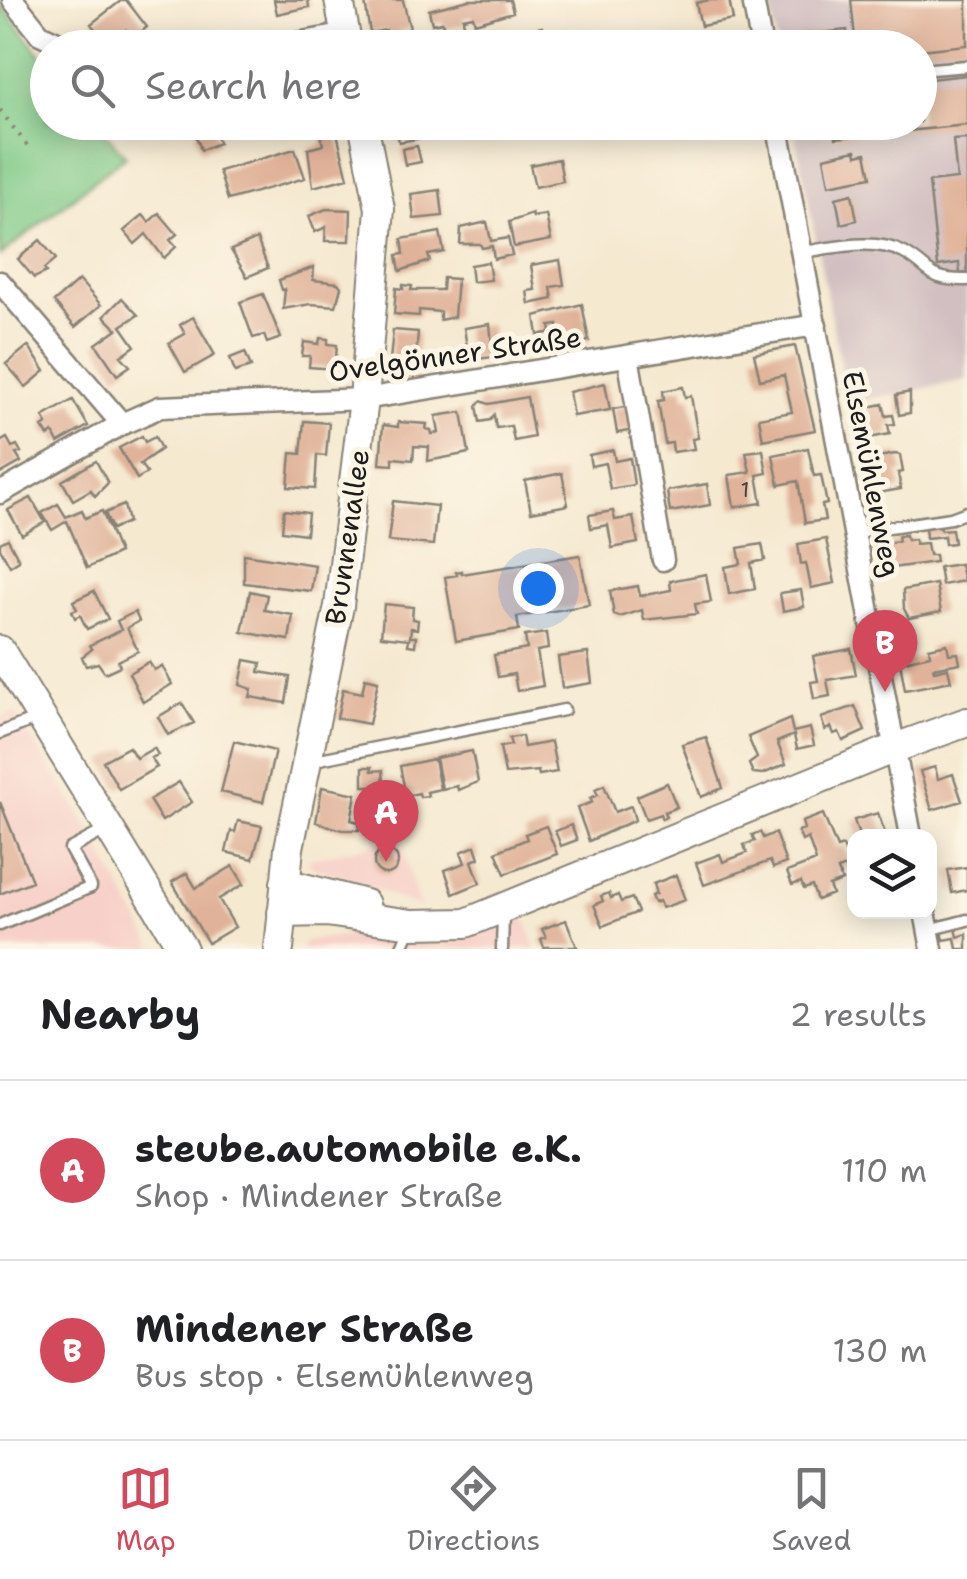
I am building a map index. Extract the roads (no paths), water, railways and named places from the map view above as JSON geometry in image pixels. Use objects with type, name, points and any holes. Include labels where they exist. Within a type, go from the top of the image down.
[{"type":"main road","points":[[339,0],[345,30]]},
{"type":"main road","name":"Brunnenallee","points":[[279,949],[285,883],[339,606],[364,399],[380,209],[367,140]]},
{"type":"main road","points":[[0,650],[183,949]]},
{"type":"main road","points":[[282,913],[326,912],[406,937],[466,922],[967,722]]},
{"type":"main road","points":[[285,883],[373,906],[406,937]]},
{"type":"street","points":[[13,0],[37,30]]},
{"type":"street","points":[[753,0],[759,30]]},
{"type":"street","name":"Elsemühlenweg","points":[[780,140],[910,829]]},
{"type":"street","points":[[0,282],[122,424]]},
{"type":"street","name":"Ovelgönner Straße","points":[[0,493],[122,424],[160,407],[364,399],[816,325]]},
{"type":"street","points":[[628,356],[663,560]]},
{"type":"lane","points":[[937,69],[967,66]]},
{"type":"lane","points":[[802,252],[870,245],[888,247],[906,254],[928,273],[967,280]]},
{"type":"lane","points":[[855,532],[951,518],[967,512]]},
{"type":"lane","points":[[308,761],[564,710]]},
{"type":"lane","points":[[0,733],[41,717]]},
{"type":"lane","points":[[0,924],[91,887],[70,848],[109,828]]},
{"type":"lane","points":[[502,949],[503,908]]},
{"type":"lane","points":[[928,930],[967,920]]},
{"type":"place","name":"Mindener Straße","points":[[885,692]]},
{"type":"place","name":"steube.automobile e.K.","points":[[386,862]]}]
